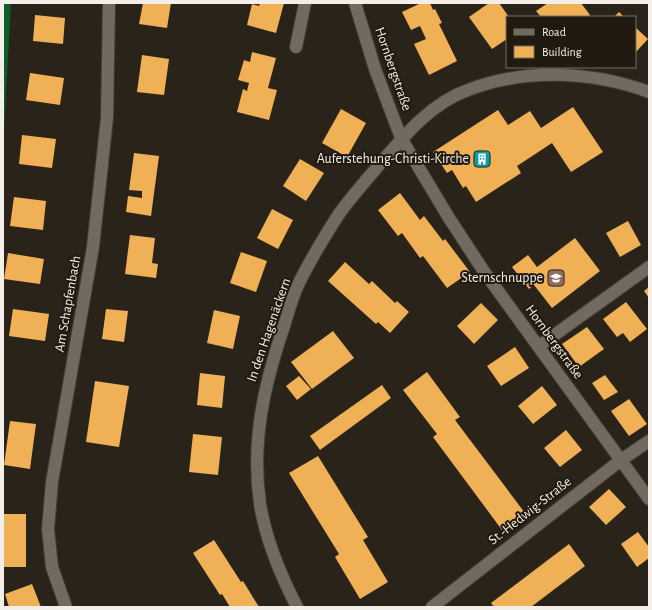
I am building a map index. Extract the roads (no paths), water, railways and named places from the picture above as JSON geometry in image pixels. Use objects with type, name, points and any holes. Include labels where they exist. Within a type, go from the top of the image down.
[{"type":"street","name":"Am Schapfenbach","points":[[66,607],[52,567],[48,529],[52,482],[93,247],[107,118],[108,3]]},
{"type":"street","points":[[296,47],[305,3]]},
{"type":"street","name":"Hornbergstraße","points":[[356,3],[375,69],[401,138],[481,267],[649,499]]},
{"type":"street","name":"In den Hagenäckern","points":[[297,607],[281,576],[270,547],[260,503],[258,452],[260,410],[268,376],[298,286],[338,216],[401,138],[434,108],[467,90],[514,78],[561,74],[626,83],[649,92]]},
{"type":"street","points":[[539,346],[649,267]]},
{"type":"street","name":"St.-Hedwig-Straße","points":[[432,607],[621,460],[649,440]]},
{"type":"place","name":"Auferstehung-Christi-Kirche","points":[[482,159]]},
{"type":"place","name":"Sternschnuppe","points":[[556,278]]}]
